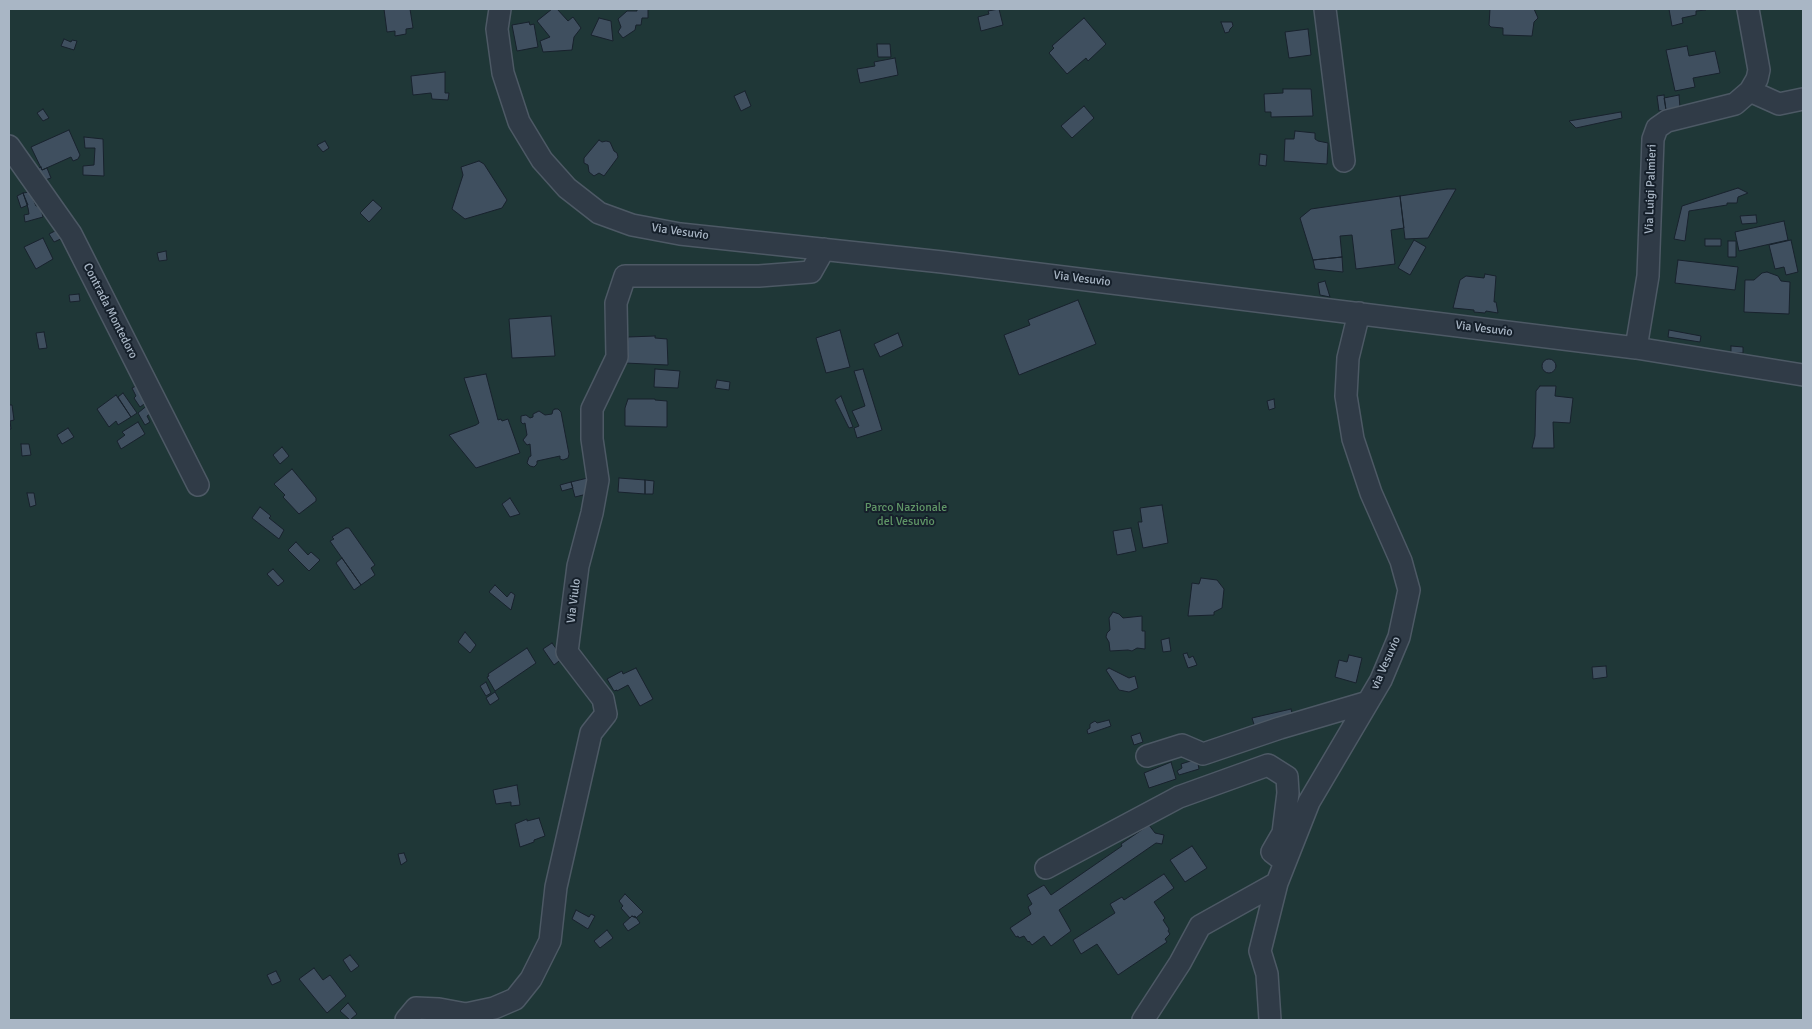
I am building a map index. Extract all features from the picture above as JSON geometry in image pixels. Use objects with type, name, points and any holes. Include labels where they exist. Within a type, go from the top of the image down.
[{"type":"street","name":"Via Vesuvio","points":[[500,9],[497,29],[503,73],[518,122],[542,160],[568,188],[599,212],[632,225],[680,234],[824,249],[1636,348],[1803,375]]},
{"type":"street","points":[[1325,9],[1344,161]]},
{"type":"street","points":[[1748,9],[1759,70],[1757,79],[1750,91],[1779,104],[1803,99]]},
{"type":"street","name":"Via Luigi Palmieri","points":[[1636,348],[1648,276],[1654,139],[1657,128],[1667,121],[1734,104],[1750,91]]},
{"type":"street","name":"Contrada Montedoro","points":[[9,146],[72,234],[198,486]]},
{"type":"street","name":"Via Viulo","points":[[406,1020],[416,1008],[439,1008],[466,1014],[494,1008],[516,999],[531,979],[550,941],[556,888],[588,742],[591,733],[606,714],[603,699],[567,652],[578,566],[598,480],[592,439],[592,409],[617,357],[616,303],[625,276],[759,276],[810,272],[824,249]]},
{"type":"street","name":"via Vesuvio","points":[[1270,1020],[1267,974],[1260,951],[1277,883],[1309,802],[1381,680],[1399,637],[1409,590],[1401,561],[1371,493],[1353,439],[1346,396],[1348,358],[1358,313]]},
{"type":"street","points":[[1147,756],[1182,745],[1204,754],[1280,728],[1368,702]]},
{"type":"street","points":[[1046,868],[1179,797],[1268,765],[1287,777],[1288,793],[1282,833],[1272,852],[1286,862]]},
{"type":"street","points":[[1143,1020],[1180,963],[1200,926],[1277,883]]},
{"type":"green space","name":"Parco Nazionale del Vesuvio","points":[[9,9],[1803,9],[1803,1020],[9,1020]]},
{"type":"building","points":[[384,9],[410,9],[413,28],[406,29],[406,34],[395,36],[395,31],[387,32]]},
{"type":"building","points":[[552,9],[557,9],[568,21],[573,17],[581,28],[574,37],[572,50],[543,52],[540,41],[550,37],[537,21]]},
{"type":"building","points":[[637,9],[648,9],[648,18],[642,18],[641,25],[636,25],[635,30],[623,38],[618,32],[621,27],[618,19],[627,11],[637,11]]},
{"type":"building","points":[[999,9],[1003,25],[981,31],[978,17],[989,14],[988,11]]},
{"type":"building","points":[[1490,9],[1534,9],[1538,18],[1534,22],[1532,36],[1503,35],[1503,28],[1491,27],[1489,25]]},
{"type":"building","points":[[1669,9],[1706,10],[1696,11],[1696,15],[1682,18],[1683,23],[1672,26]]},
{"type":"building","points":[[599,18],[611,21],[613,41],[591,35]]},
{"type":"building","points":[[1084,18],[1106,44],[1088,61],[1086,58],[1067,74],[1049,53],[1054,48],[1052,46]]},
{"type":"building","points":[[529,22],[530,25],[534,24],[538,47],[517,51],[512,25]]},
{"type":"building","points":[[1221,22],[1232,22],[1233,26],[1229,32],[1225,33]]},
{"type":"building","points":[[1308,29],[1311,55],[1289,58],[1285,32]]},
{"type":"building","points":[[64,39],[71,42],[72,40],[77,41],[74,50],[61,46]]},
{"type":"building","points":[[877,44],[890,44],[891,57],[878,57]]},
{"type":"building","points":[[1687,46],[1689,56],[1715,51],[1720,73],[1693,78],[1695,87],[1675,91],[1666,50]]},
{"type":"building","points":[[895,58],[898,75],[860,83],[857,69],[875,66],[874,62]]},
{"type":"building","points":[[445,72],[445,93],[449,93],[448,100],[432,99],[431,93],[413,95],[411,76]]},
{"type":"building","points":[[1283,89],[1311,89],[1313,116],[1271,117],[1271,112],[1265,112],[1264,94],[1283,93]]},
{"type":"building","points":[[745,91],[751,106],[741,111],[734,96]]},
{"type":"building","points":[[1664,95],[1666,110],[1659,111],[1657,96]]},
{"type":"building","points":[[1679,95],[1680,108],[1666,110],[1664,98]]},
{"type":"building","points":[[1084,106],[1094,118],[1072,138],[1061,126]]},
{"type":"building","points":[[43,109],[49,118],[43,121],[37,113]]},
{"type":"building","points":[[1621,112],[1622,118],[1576,128],[1569,121]]},
{"type":"building","points":[[69,130],[80,155],[78,159],[73,161],[71,157],[42,170],[31,147]]},
{"type":"building","points":[[1295,131],[1315,133],[1315,139],[1328,143],[1327,164],[1284,161],[1285,139],[1294,139]]},
{"type":"building","points":[[84,137],[103,139],[104,176],[83,175],[83,166],[94,165],[95,148],[85,148]]},
{"type":"building","points":[[599,140],[610,142],[618,157],[604,176],[599,173],[594,176],[589,172],[588,165],[584,163],[584,158]]},
{"type":"building","points":[[325,141],[329,148],[323,152],[317,145]]},
{"type":"building","points":[[1260,154],[1267,155],[1266,166],[1259,165]]},
{"type":"building","points":[[479,161],[484,164],[507,200],[502,208],[465,219],[452,209],[463,175],[461,167]]},
{"type":"building","points":[[41,167],[42,170],[47,168],[51,178],[42,181],[32,172]]},
{"type":"building","points":[[1738,188],[1748,193],[1738,197],[1737,203],[1727,203],[1727,205],[1689,211],[1685,241],[1674,239],[1682,206]]},
{"type":"building","points":[[1456,189],[1428,238],[1405,239],[1400,196]]},
{"type":"building","points":[[30,192],[36,206],[40,205],[43,217],[25,222],[24,215],[29,214],[23,193]]},
{"type":"building","points":[[23,193],[28,205],[21,208],[17,196]]},
{"type":"building","points":[[1400,196],[1404,228],[1391,230],[1395,264],[1356,269],[1352,235],[1340,236],[1342,257],[1313,260],[1300,218],[1311,209]]},
{"type":"building","points":[[373,200],[382,208],[369,222],[360,213]]},
{"type":"building","points":[[1756,215],[1757,223],[1742,224],[1740,216]]},
{"type":"building","points":[[1784,221],[1788,240],[1739,251],[1735,232]]},
{"type":"building","points":[[61,228],[65,237],[54,242],[49,234]]},
{"type":"building","points":[[43,238],[53,259],[36,269],[24,247]]},
{"type":"building","points":[[1705,239],[1721,239],[1721,246],[1705,246]]},
{"type":"building","points":[[1414,240],[1426,247],[1410,275],[1398,268]]},
{"type":"building","points":[[1791,240],[1798,272],[1786,275],[1784,267],[1775,269],[1769,245]]},
{"type":"building","points":[[1728,241],[1736,241],[1736,257],[1728,257]]},
{"type":"building","points":[[166,251],[167,260],[159,261],[157,253]]},
{"type":"building","points":[[1342,257],[1343,272],[1315,269],[1313,260]]},
{"type":"building","points":[[1678,260],[1738,267],[1735,290],[1675,283]]},
{"type":"building","points":[[1767,272],[1778,276],[1781,281],[1790,282],[1789,314],[1744,312],[1745,280],[1754,280],[1762,273]]},
{"type":"building","points":[[1485,274],[1496,276],[1494,302],[1496,302],[1498,313],[1474,312],[1474,310],[1453,308],[1460,280],[1466,276],[1484,278]]},
{"type":"building","points":[[1325,281],[1330,297],[1320,295],[1318,283]]},
{"type":"building","points":[[79,294],[80,301],[70,302],[69,295]]},
{"type":"building","points":[[1078,300],[1096,344],[1019,375],[1004,335],[1030,325],[1028,320]]},
{"type":"building","points":[[551,316],[555,356],[512,358],[509,319]]},
{"type":"building","points":[[840,330],[850,367],[826,373],[816,338]]},
{"type":"building","points":[[1669,330],[1701,336],[1700,342],[1668,337]]},
{"type":"building","points":[[44,332],[47,348],[39,349],[36,333]]},
{"type":"building","points":[[898,333],[903,346],[880,357],[874,344]]},
{"type":"building","points":[[655,336],[655,338],[667,339],[668,365],[625,363],[628,337]]},
{"type":"building","points":[[1731,346],[1743,347],[1743,353],[1731,353]]},
{"type":"building","points":[[1549,359],[1554,361],[1556,366],[1554,371],[1549,373],[1544,371],[1542,366],[1544,361]]},
{"type":"building","points":[[655,369],[680,371],[678,388],[654,387]]},
{"type":"building","points":[[863,369],[882,430],[857,438],[854,428],[859,426],[852,411],[865,406],[854,371]]},
{"type":"building","points":[[486,374],[498,420],[508,419],[520,453],[476,468],[449,435],[479,423],[464,378]]},
{"type":"building","points":[[717,380],[730,382],[729,390],[715,388]]},
{"type":"building","points":[[138,385],[147,402],[140,407],[134,398],[136,396],[132,388]]},
{"type":"building","points":[[1540,386],[1556,386],[1555,396],[1573,398],[1570,423],[1553,422],[1554,448],[1532,448],[1535,436],[1536,391]]},
{"type":"building","points":[[123,393],[137,413],[131,417],[118,397]]},
{"type":"building","points":[[116,395],[131,417],[118,425],[116,421],[109,427],[97,409]]},
{"type":"building","points":[[841,396],[853,427],[849,428],[835,400]]},
{"type":"building","points":[[628,399],[667,401],[667,427],[625,426],[625,408]]},
{"type":"building","points":[[1274,399],[1275,408],[1269,410],[1267,401]]},
{"type":"building","points":[[149,404],[153,412],[147,416],[150,422],[145,425],[138,413]]},
{"type":"building","points":[[9,405],[12,405],[14,420],[10,421],[11,429],[9,429]]},
{"type":"building","points":[[555,409],[561,412],[569,454],[568,458],[563,460],[560,459],[560,456],[537,461],[534,467],[530,466],[527,463],[531,456],[530,444],[527,445],[523,440],[527,435],[525,423],[521,422],[521,416],[526,415],[530,418],[539,411],[545,415],[552,414]]},
{"type":"building","points":[[138,422],[145,434],[121,449],[117,441],[125,435],[122,432]]},
{"type":"building","points":[[68,428],[74,437],[62,444],[57,435]]},
{"type":"building","points":[[21,444],[29,444],[31,455],[22,456]]},
{"type":"building","points":[[282,447],[289,456],[280,464],[273,455]]},
{"type":"building","points":[[292,469],[316,498],[316,501],[299,514],[274,484]]},
{"type":"building","points":[[592,477],[595,492],[575,497],[571,482]]},
{"type":"building","points":[[619,478],[645,480],[645,494],[618,492]]},
{"type":"building","points":[[645,480],[654,481],[653,494],[645,494]]},
{"type":"building","points":[[571,482],[573,488],[562,491],[560,485]]},
{"type":"building","points":[[27,493],[34,493],[36,505],[30,507]]},
{"type":"building","points":[[510,498],[520,514],[510,517],[502,504]]},
{"type":"building","points":[[1162,505],[1168,543],[1143,548],[1138,522],[1142,522],[1140,508]]},
{"type":"building","points":[[260,507],[271,516],[269,518],[284,530],[279,539],[252,518]]},
{"type":"building","points":[[349,528],[375,565],[371,568],[375,575],[361,585],[330,541],[334,539],[332,537]]},
{"type":"building","points":[[1131,528],[1136,551],[1117,555],[1113,531]]},
{"type":"building","points":[[296,542],[308,555],[311,552],[320,560],[309,571],[288,550]]},
{"type":"building","points":[[342,558],[361,585],[354,590],[336,563]]},
{"type":"building","points":[[273,569],[284,581],[278,586],[267,574]]},
{"type":"building","points":[[1201,578],[1217,580],[1224,589],[1222,608],[1214,612],[1214,615],[1188,616],[1192,583],[1199,584]]},
{"type":"building","points":[[495,585],[507,597],[511,592],[515,595],[511,610],[489,592]]},
{"type":"building","points":[[1113,612],[1123,618],[1142,616],[1142,631],[1145,631],[1145,649],[1110,651],[1109,642],[1106,637],[1110,630],[1109,618]]},
{"type":"building","points":[[465,632],[476,645],[470,653],[458,642]]},
{"type":"building","points":[[1169,638],[1171,651],[1163,652],[1161,640]]},
{"type":"building","points":[[552,643],[563,658],[554,665],[543,649]]},
{"type":"building","points":[[527,648],[536,663],[495,691],[487,677],[489,676],[488,674]]},
{"type":"building","points":[[1187,653],[1189,658],[1193,656],[1197,665],[1188,668],[1183,654]]},
{"type":"building","points":[[1349,655],[1362,658],[1356,683],[1335,677],[1339,660],[1347,662]]},
{"type":"building","points":[[1606,666],[1607,677],[1593,679],[1592,667]]},
{"type":"building","points":[[636,668],[653,699],[640,706],[628,685],[614,691],[607,679],[622,671],[623,674]]},
{"type":"building","points":[[1109,668],[1129,678],[1135,676],[1138,688],[1129,692],[1119,690],[1106,670]]},
{"type":"building","points":[[486,682],[491,693],[486,696],[480,686]]},
{"type":"building","points":[[495,692],[499,699],[490,705],[486,698]]},
{"type":"building","points":[[1291,709],[1295,725],[1257,734],[1252,718]]},
{"type":"building","points":[[1109,720],[1111,726],[1088,734],[1087,730],[1090,728],[1090,724],[1095,721],[1097,723]]},
{"type":"building","points":[[1140,733],[1143,742],[1134,745],[1131,736]]},
{"type":"building","points":[[1197,759],[1199,769],[1179,775],[1177,771],[1182,768],[1181,764]]},
{"type":"building","points":[[1171,762],[1176,779],[1149,788],[1144,773]]},
{"type":"building","points":[[517,785],[520,805],[511,806],[511,802],[496,804],[493,790]]},
{"type":"building","points":[[539,818],[545,836],[520,847],[515,824],[527,819],[527,821]]},
{"type":"building","points":[[1149,825],[1155,833],[1164,835],[1162,844],[1156,843],[1059,910],[1071,931],[1051,946],[1044,936],[1032,945],[1024,936],[1016,937],[1010,928],[1031,914],[1028,907],[1032,904],[1027,895],[1044,885],[1051,895]]},
{"type":"building","points":[[1192,846],[1207,868],[1185,882],[1170,860]]},
{"type":"building","points":[[404,853],[407,861],[401,865],[398,854]]},
{"type":"building","points":[[1164,874],[1174,888],[1154,902],[1165,918],[1163,920],[1169,929],[1170,934],[1165,939],[1167,942],[1118,975],[1097,944],[1081,954],[1073,940],[1115,913],[1110,904],[1122,897],[1124,900]]},
{"type":"building","points":[[625,894],[643,912],[636,918],[632,916],[630,918],[621,908],[623,906],[619,901]]},
{"type":"building","points":[[576,910],[589,917],[591,914],[595,916],[588,929],[572,919]]},
{"type":"building","points":[[632,916],[635,916],[640,923],[628,931],[623,924]]},
{"type":"building","points":[[607,930],[613,938],[600,948],[594,941]]},
{"type":"building","points":[[350,955],[359,966],[351,972],[343,960]]},
{"type":"building","points":[[314,968],[323,980],[330,975],[346,996],[327,1013],[299,979]]},
{"type":"building","points":[[276,971],[281,981],[272,985],[267,975]]},
{"type":"building","points":[[348,1003],[357,1014],[350,1020],[340,1011]]}]
